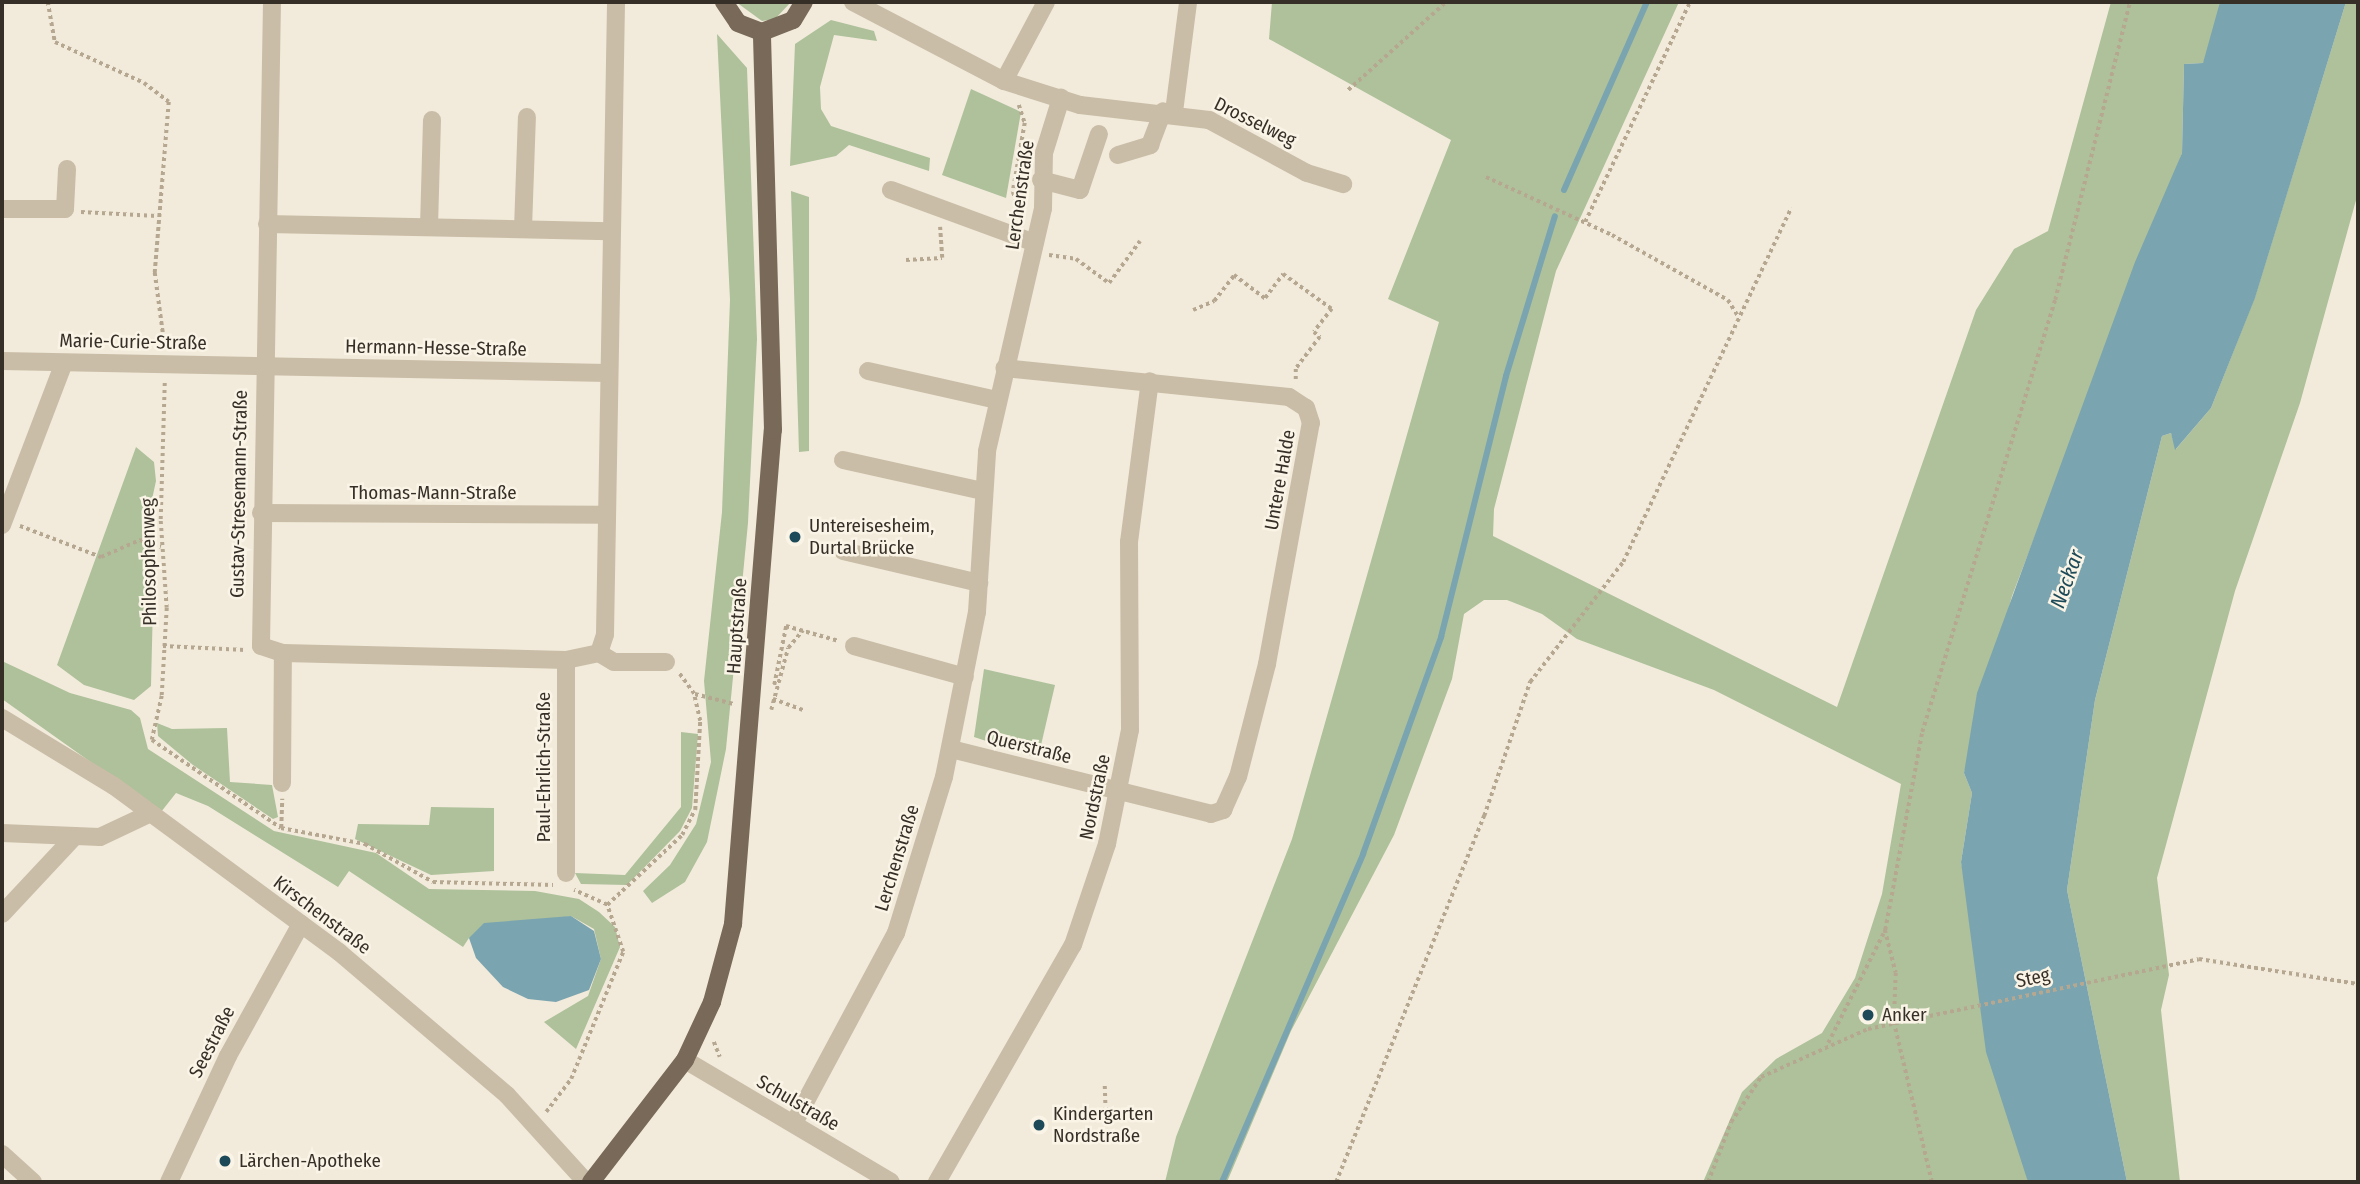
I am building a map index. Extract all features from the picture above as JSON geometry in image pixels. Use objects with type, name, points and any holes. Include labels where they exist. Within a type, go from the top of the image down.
[{"type":"main road","points":[[724,2],[738,23],[762,32],[793,20],[804,2]]},
{"type":"main road","name":"Hauptstraße","points":[[591,1182],[685,1060],[725,959],[743,855],[773,430],[762,32]]},
{"type":"street","name":"Gustav-Stresemann-Straße","points":[[261,646],[263,365],[272,2]]},
{"type":"street","points":[[598,653],[605,634],[609,231],[616,2]]},
{"type":"street","points":[[853,2],[888,10],[1004,81],[1061,98]]},
{"type":"street","points":[[1004,81],[1046,2]]},
{"type":"street","points":[[1118,155],[1150,145],[1169,111],[1188,2]]},
{"type":"street","name":"Drosselweg","points":[[1061,98],[1169,111],[1209,120],[1307,173],[1343,184]]},
{"type":"street","name":"Lerchenstraße","points":[[794,1122],[896,933],[951,749],[979,583],[983,491],[998,400],[1035,242],[1041,180],[1061,98]]},
{"type":"street","points":[[523,229],[527,117]]},
{"type":"street","points":[[429,227],[432,120]]},
{"type":"street","points":[[1041,180],[1080,190],[1099,134]]},
{"type":"street","points":[[2,209],[65,209],[67,170]]},
{"type":"street","points":[[891,190],[1035,242]]},
{"type":"street","points":[[267,224],[609,231]]},
{"type":"street","name":"Marie-Curie-Straße","points":[[2,361],[263,365]]},
{"type":"street","points":[[4,523],[64,363]]},
{"type":"street","name":"Hermann-Hesse-Straße","points":[[263,365],[608,373]]},
{"type":"street","points":[[1004,368],[1150,380],[1295,400]]},
{"type":"street","points":[[868,371],[998,400]]},
{"type":"street","name":"Nordstraße","points":[[937,1182],[1073,945],[1118,791],[1129,730],[1133,649],[1129,542],[1150,380]]},
{"type":"street","name":"Untere Halde","points":[[1219,813],[1238,777],[1291,540],[1311,423],[1295,400]]},
{"type":"street","points":[[843,460],[983,491]]},
{"type":"street","name":"Thomas-Mann-Straße","points":[[261,513],[605,515]]},
{"type":"street","points":[[843,551],[979,583]]},
{"type":"street","points":[[261,646],[284,653],[566,660],[598,653],[614,662],[666,662]]},
{"type":"street","points":[[854,646],[965,677]]},
{"type":"street","points":[[282,783],[284,653]]},
{"type":"street","name":"Paul-Ehrlich-Straße","points":[[566,660],[566,873]]},
{"type":"street","name":"Kirschenstraße","points":[[2,718],[151,813],[301,924],[536,1123],[586,1182]]},
{"type":"street","name":"Querstraße","points":[[951,749],[1219,813]]},
{"type":"street","points":[[2,832],[73,838],[122,831],[151,813]]},
{"type":"street","points":[[2,914],[73,838]]},
{"type":"street","name":"Seestraße","points":[[169,1182],[228,1056],[301,924]]},
{"type":"street","name":"Schulstraße","points":[[685,1060],[794,1122],[891,1182]]},
{"type":"street","points":[[2,1154],[33,1182]]},
{"type":"path","name":"Philosophenweg","points":[[48,2],[54,42],[144,83],[169,102],[157,216],[163,364],[169,410],[161,547],[163,646],[152,740],[281,828],[365,844],[433,882],[528,882],[567,887],[607,905]]},
{"type":"path","points":[[1348,90],[1446,2]]},
{"type":"path","points":[[1585,222],[1690,2]]},
{"type":"path","points":[[1828,1043],[1885,930],[1917,756],[2059,287],[2130,2]]},
{"type":"path","points":[[1004,81],[1026,123],[1015,201],[1035,242],[1076,259],[1109,283],[1140,242]]},
{"type":"path","points":[[1486,177],[1585,222],[1728,300],[1738,316]]},
{"type":"path","points":[[906,260],[942,258],[939,208]]},
{"type":"path","points":[[1336,1182],[1484,816],[1530,682],[1623,562],[1791,208]]},
{"type":"path","points":[[65,209],[157,216]]},
{"type":"path","points":[[1193,310],[1214,301],[1234,275],[1265,298],[1283,274],[1332,309],[1296,369],[1295,400]]},
{"type":"path","points":[[4,523],[93,556],[109,556],[140,540],[161,547]]},
{"type":"path","points":[[792,627],[854,646]]},
{"type":"path","points":[[780,671],[803,629]]},
{"type":"path","points":[[163,646],[261,646]]},
{"type":"path","points":[[536,1123],[571,1079],[623,952],[607,905],[682,835],[695,810],[700,721],[694,694],[666,662]]},
{"type":"path","points":[[773,699],[804,710]]},
{"type":"path","points":[[281,828],[282,783]]},
{"type":"path","points":[[1885,930],[1896,973],[1894,1022],[1932,1182]]},
{"type":"path","name":"Steg","points":[[1708,1182],[1731,1122],[1761,1077],[1828,1043],[1894,1022],[2160,965],[2224,960],[2358,984]]},
{"type":"path","points":[[1105,1086],[1106,1121]]},
{"type":"green space","points":[[736,2],[791,2],[775,19],[762,21]]},
{"type":"green space","points":[[1272,2],[1679,2],[1556,271],[1494,509],[1493,536],[1837,707],[1976,310],[2014,249],[2048,231],[2111,2],[2220,2],[2213,46],[2203,63],[2184,64],[2182,153],[2012,596],[1964,773],[1972,793],[1961,862],[2028,1182],[1703,1182],[1742,1092],[1776,1059],[1822,1033],[1855,978],[1882,894],[1901,784],[1714,690],[1577,639],[1542,614],[1507,600],[1484,600],[1464,614],[1452,679],[1394,835],[1291,1031],[1227,1182],[1165,1182],[1176,1137],[1292,839],[1439,322],[1388,299],[1451,140],[1269,39]]},
{"type":"green space","points":[[2346,2],[2358,2],[2358,193],[2300,403],[2235,591],[2157,878],[2169,975],[2161,1010],[2180,1182],[2127,1182],[2067,890],[2095,700],[2162,436],[2171,433],[2176,449],[2211,408],[2255,297]]},
{"type":"green space","points":[[831,20],[874,31],[877,41],[834,35],[820,87],[821,109],[831,126],[930,158],[929,171],[849,145],[836,156],[790,166],[795,44]]},
{"type":"green space","points":[[717,34],[747,68],[757,339],[748,523],[726,749],[707,842],[685,882],[652,903],[643,891],[670,865],[696,824],[711,762],[704,681],[722,512],[730,300]]},
{"type":"green space","points":[[971,89],[1021,112],[1006,198],[942,175]]},
{"type":"green space","points":[[791,191],[809,197],[809,451],[799,452]]},
{"type":"green space","points":[[136,447],[154,462],[156,481],[146,527],[153,603],[151,686],[134,700],[84,685],[57,665]]},
{"type":"green space","points":[[2,661],[70,693],[131,710],[140,718],[148,749],[274,831],[376,853],[429,889],[535,891],[579,899],[599,912],[615,927],[620,947],[576,1049],[544,1022],[588,996],[601,959],[594,929],[571,916],[469,938],[463,947],[349,871],[338,887],[208,806],[176,793],[161,812],[2,699]]},
{"type":"green space","points":[[984,669],[1055,685],[1038,758],[974,737]]},
{"type":"green space","points":[[157,723],[172,729],[227,728],[230,782],[272,785],[278,817],[273,819],[193,765],[158,736]]},
{"type":"green space","points":[[681,732],[698,734],[692,808],[680,831],[627,885],[581,884],[575,873],[625,875],[681,807]]},
{"type":"green space","points":[[431,807],[494,808],[494,871],[431,875],[355,839],[358,824],[429,825]]},
{"type":"water","name":"Neckar","points":[[2220,2],[2346,2],[2255,298],[2211,408],[2175,450],[2171,433],[2162,436],[2095,700],[2067,890],[2127,1182],[2028,1182],[1986,1052],[1961,862],[1972,793],[1964,773],[1977,693],[2135,262],[2182,153],[2184,64],[2203,63]]},
{"type":"water","points":[[571,916],[594,931],[601,959],[589,990],[556,1002],[528,999],[503,987],[476,958],[469,938],[484,923]]},
{"type":"waterway","points":[[1564,190],[1647,2]]},
{"type":"waterway","points":[[1222,1182],[1363,854],[1441,637],[1506,376],[1555,216]]},
{"type":"place","name":"Untereisesheim, Durtal Brücke","points":[[795,537]]},
{"type":"place","name":"Anker","points":[[1868,1015]]},
{"type":"place","name":"Kindergarten Nordstraße","points":[[1039,1125]]},
{"type":"place","name":"Lärchen-Apotheke","points":[[225,1161]]}]
